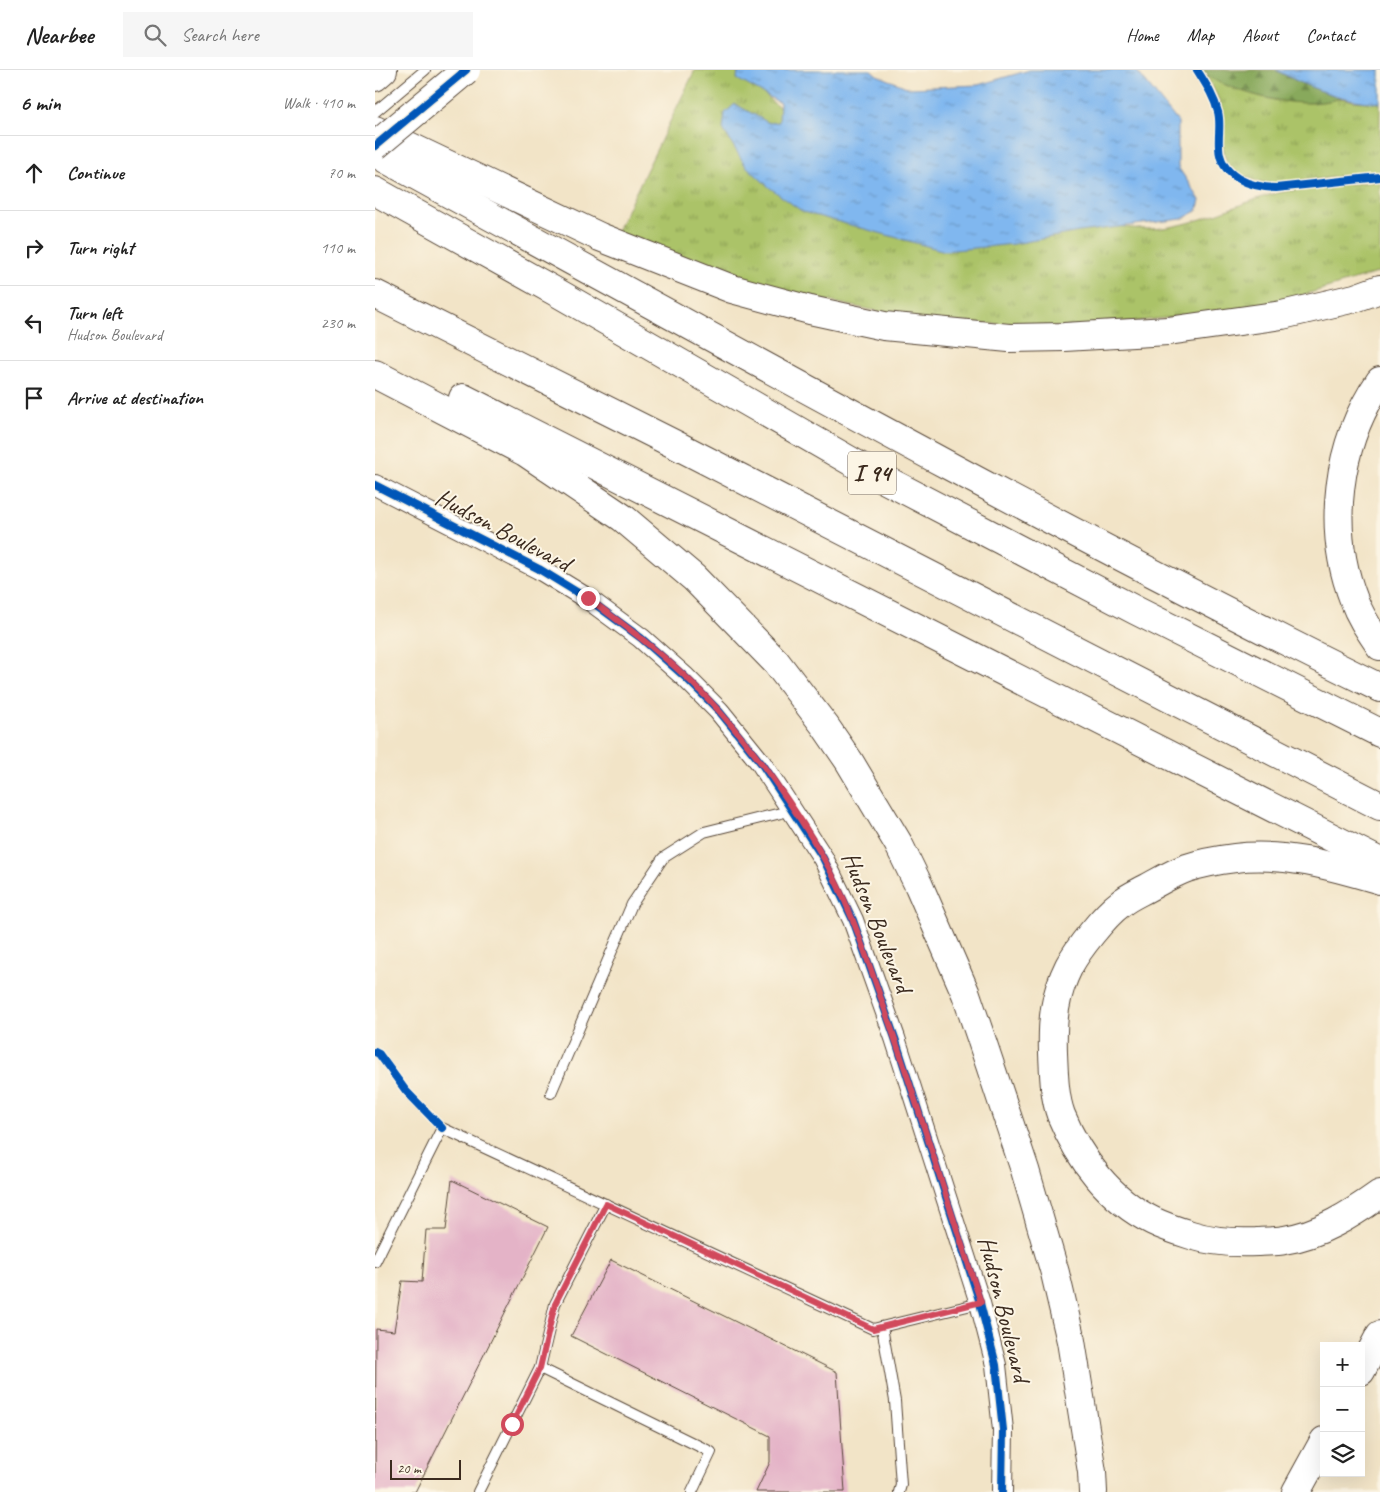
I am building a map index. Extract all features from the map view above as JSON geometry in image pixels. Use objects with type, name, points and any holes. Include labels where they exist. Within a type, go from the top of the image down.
[{"type":"main road","points":[[375,77],[383,70]]},
{"type":"main road","points":[[375,146],[466,70]]},
{"type":"main road","points":[[375,130],[600,237],[732,289],[810,310],[884,326],[1009,338],[1168,331],[1282,315],[1355,298],[1380,289]]},
{"type":"main road","points":[[375,153],[922,452],[1239,619],[1380,688]]},
{"type":"main road","name":"I 94","points":[[375,191],[567,298],[861,467],[1137,611],[1380,733]]},
{"type":"main road","name":"I 94","points":[[375,294],[721,468],[1380,806]]},
{"type":"main road","points":[[375,354],[1380,862]]},
{"type":"main road","points":[[375,374],[525,452],[623,518],[694,578],[770,656],[804,697],[849,761],[898,842],[923,895],[966,994],[997,1084],[1025,1170],[1055,1273],[1071,1341],[1092,1472],[1093,1492]]},
{"type":"main road","points":[[1380,381],[1352,436],[1344,463],[1339,512],[1345,573],[1353,599],[1380,646]]},
{"type":"main road","points":[[1380,880],[1300,859],[1271,857],[1236,858],[1187,868],[1119,904],[1089,939],[1070,966],[1062,984],[1056,999],[1052,1028],[1054,1079],[1061,1114],[1078,1150],[1102,1182],[1120,1200],[1153,1221],[1197,1237],[1216,1241],[1239,1243],[1283,1240],[1305,1235],[1327,1226],[1380,1194]]},
{"type":"main road","points":[[1365,1363],[1380,1335]]},
{"type":"main road","points":[[1296,1492],[1320,1448]]},
{"type":"street","name":"Hudson Boulevard","points":[[375,485],[539,569],[588,598],[641,638],[685,677],[719,711],[761,763],[823,858],[853,920],[895,1038],[981,1302],[996,1365],[1003,1430],[1002,1492]]},
{"type":"lane","points":[[375,112],[425,70]]},
{"type":"lane","points":[[551,1093],[632,904],[663,858],[704,832],[793,810]]},
{"type":"lane","points":[[375,1262],[443,1128],[873,1329],[981,1302]]},
{"type":"lane","points":[[478,1492],[540,1368],[555,1304],[606,1204]]},
{"type":"lane","points":[[882,1327],[895,1401],[901,1485],[899,1492]]},
{"type":"lane","points":[[540,1368],[711,1452],[692,1492]]},
{"type":"green space","points":[[695,70],[760,70],[765,93],[776,105],[791,115],[1077,217],[1122,227],[1140,229],[1166,228],[1198,220],[1277,193],[1315,187],[1380,181],[1380,272],[1293,298],[1242,309],[1080,328],[927,321],[773,290],[616,233]]},
{"type":"green space","points":[[1202,70],[1275,70],[1303,84],[1341,98],[1314,103],[1286,102],[1244,92],[1223,84],[1211,78]]},
{"type":"green space","points":[[1206,76],[1241,91],[1274,100],[1314,102],[1341,98],[1380,103],[1380,172],[1276,184],[1250,179],[1242,175],[1229,164],[1225,157],[1221,107],[1216,93]]},
{"type":"water","points":[[738,70],[871,70],[877,75],[909,88],[978,85],[1030,70],[1136,70],[1178,122],[1178,167],[1200,200],[1197,211],[1182,219],[1079,232],[1014,244],[945,251],[803,212],[770,188],[745,165],[723,129],[725,113],[735,104],[769,123],[779,122],[780,103],[737,79]]},
{"type":"water","points":[[1276,70],[1380,70],[1380,103],[1352,100],[1326,92]]},
{"type":"building","points":[[452,1180],[548,1227],[415,1492],[375,1492],[376,1329],[394,1331],[402,1281],[422,1282],[426,1230],[446,1230]]},
{"type":"building","points":[[611,1260],[837,1372],[845,1492],[756,1492],[770,1462],[770,1436],[571,1336]]},
{"type":"cycle path","points":[[375,146],[466,70]]},
{"type":"cycle path","points":[[1197,70],[1212,95],[1218,112],[1221,157],[1225,166],[1238,178],[1256,185],[1276,188],[1380,177]]},
{"type":"cycle path","points":[[375,485],[539,569],[588,599],[641,638],[685,677],[719,711],[761,763],[823,858],[853,920],[895,1038],[980,1303],[996,1365],[1003,1430],[1002,1492]]},
{"type":"cycle path","points":[[375,1052],[379,1054],[406,1091],[442,1128]]},
{"type":"route","points":[[512,1424],[540,1368],[555,1304],[606,1204],[873,1329],[981,1302],[895,1038],[853,920],[823,858],[761,763],[719,711],[685,677],[641,638],[588,598]]}]
